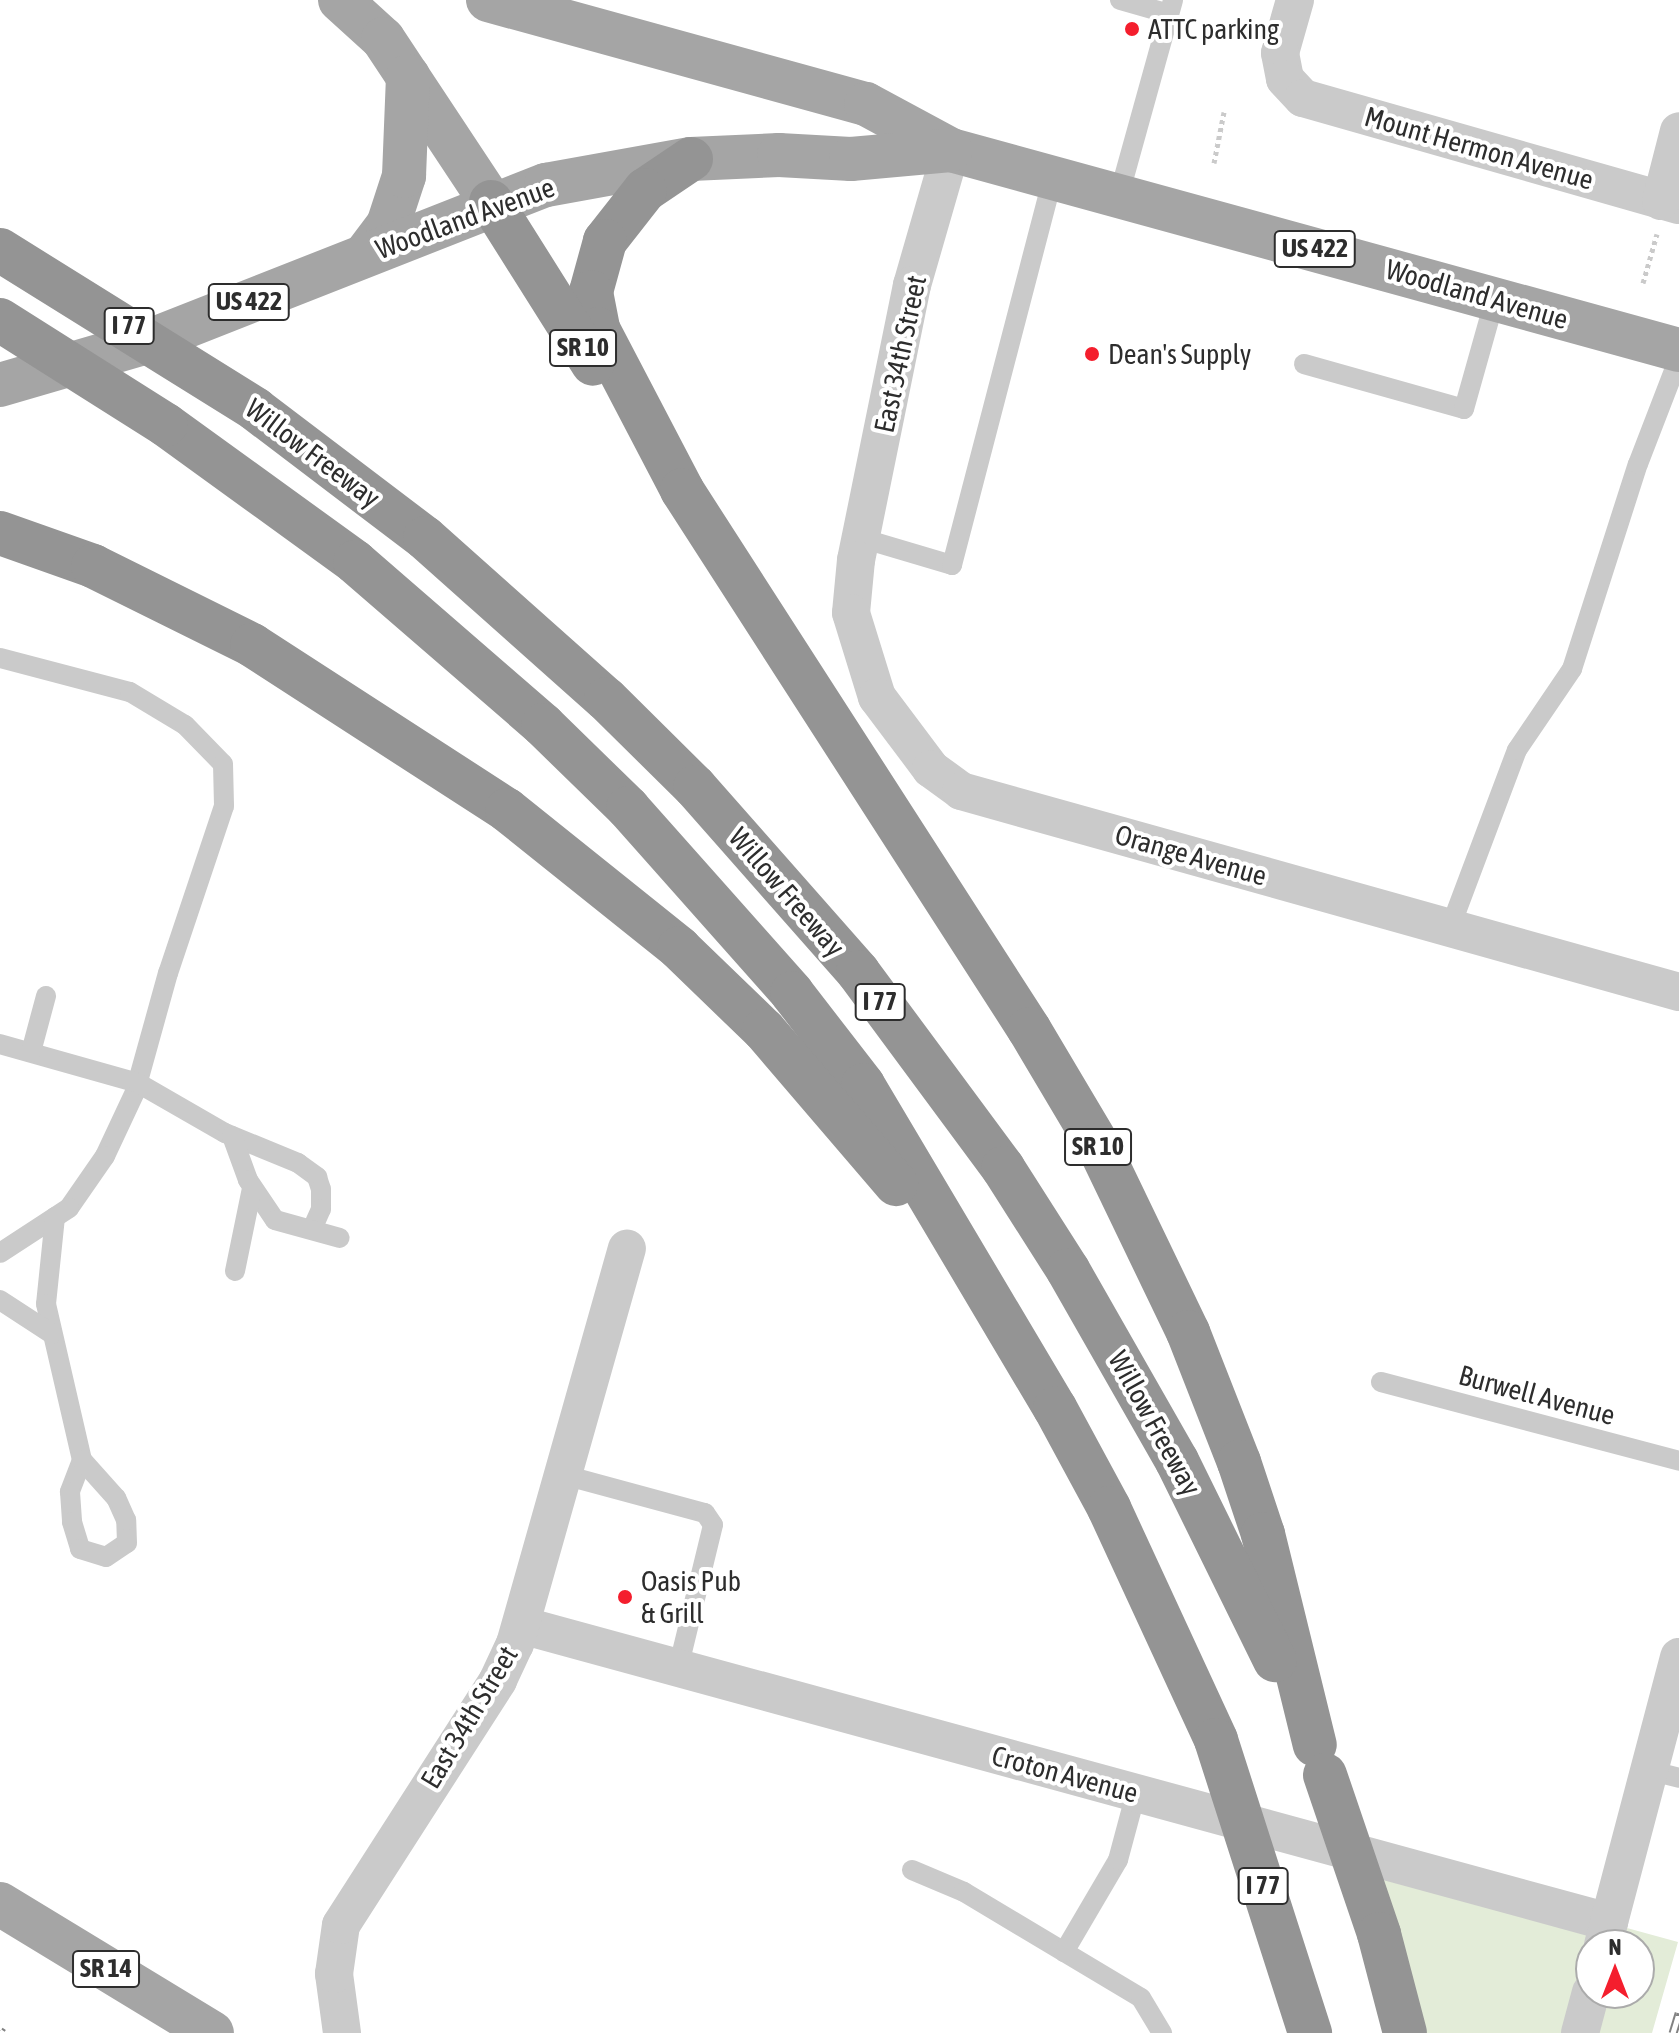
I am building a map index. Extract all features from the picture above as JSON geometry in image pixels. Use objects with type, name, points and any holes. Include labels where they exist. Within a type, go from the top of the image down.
[{"type":"highway","points":[[682,490],[605,349],[591,292],[598,259],[615,226],[645,190],[691,159]]},
{"type":"highway","name":"SR 10","points":[[491,202],[605,382],[682,490],[1029,1029],[1098,1145],[1188,1332],[1239,1462],[1263,1534],[1320,1760]]},
{"type":"highway","name":"Willow Freeway","points":[[0,250],[255,409],[425,538],[606,699],[705,798],[858,972],[1003,1168],[1114,1348],[1223,1550],[1320,1760],[1379,1934],[1405,2033]]},
{"type":"highway","name":"I 77","points":[[0,320],[166,425],[355,562],[543,725],[628,808],[782,982],[863,1085],[1109,1508],[1216,1740],[1310,2033]]},
{"type":"highway","points":[[0,533],[93,566],[252,645],[409,742],[584,869],[679,948],[764,1030],[988,1296]]},
{"type":"main road","name":"SR 10","points":[[340,0],[375,30],[491,202]]},
{"type":"main road","name":"Woodland Avenue","points":[[488,0],[866,104],[951,150],[1679,350]]},
{"type":"main road","points":[[366,254],[388,225],[404,176],[408,76]]},
{"type":"main road","name":"Woodland Avenue","points":[[0,385],[144,343],[491,202],[600,172],[691,159],[779,155],[851,159],[951,150]]},
{"type":"main road","name":"SR 14","points":[[0,1904],[212,2033]]},
{"type":"street","name":"Mount Hermon Avenue","points":[[1295,0],[1280,53],[1285,79],[1303,98],[1666,213]]},
{"type":"street","points":[[1666,213],[1679,131]]},
{"type":"street","name":"East 34th Street","points":[[858,549],[912,285],[951,150]]},
{"type":"street","name":"Orange Avenue","points":[[858,549],[851,613],[877,697],[931,769],[961,791],[1679,992]]},
{"type":"street","name":"East 34th Street","points":[[342,2033],[334,1974],[341,1925],[498,1680],[521,1625],[627,1249]]},
{"type":"street","name":"Croton Avenue","points":[[521,1625],[1136,1793],[1593,1929]]},
{"type":"street","points":[[1607,1929],[1663,1774],[1679,1657]]},
{"type":"street","points":[[1580,2033],[1586,2009]]},
{"type":"lane","points":[[1119,195],[1171,7],[1120,0]]},
{"type":"lane","points":[[858,549],[952,565],[1053,177]]},
{"type":"lane","points":[[1304,364],[1464,409],[1495,299]]},
{"type":"lane","points":[[1450,928],[1517,750],[1572,669],[1638,464],[1679,358]]},
{"type":"lane","points":[[0,658],[130,692],[185,725],[223,764],[224,806],[168,973],[138,1083],[105,1156],[69,1208],[0,1253]]},
{"type":"lane","points":[[31,1052],[46,996]]},
{"type":"lane","points":[[0,1044],[138,1083],[232,1136],[298,1163],[317,1177],[321,1209],[312,1229]]},
{"type":"lane","points":[[232,1136],[252,1188],[275,1220],[340,1238]]},
{"type":"lane","points":[[235,1271],[252,1188]]},
{"type":"lane","points":[[55,1217],[46,1304],[82,1460]]},
{"type":"lane","points":[[0,1300],[52,1334]]},
{"type":"lane","name":"Burwell Avenue","points":[[1381,1382],[1679,1461]]},
{"type":"lane","points":[[564,1475],[705,1513],[713,1525],[678,1669]]},
{"type":"lane","points":[[1064,1952],[1118,1860],[1136,1793]]},
{"type":"lane","points":[[912,1870],[964,1892],[1141,1998],[1162,2033]]},
{"type":"path","points":[[1214,163],[1224,112]]},
{"type":"path","points":[[1643,283],[1666,213]]},
{"type":"green space","points":[[1357,1854],[1631,1929],[1575,1929],[1575,2009],[1655,2009],[1655,1936],[1678,1942],[1652,2033],[1405,2033]]},
{"type":"railway","points":[[1673,2033],[1679,2013]]},
{"type":"place","name":"ATTC parking","points":[[1132,29]]},
{"type":"place","name":"Dean's Supply","points":[[1092,354]]},
{"type":"place","name":"Oasis Pub & Grill","points":[[625,1597]]}]
